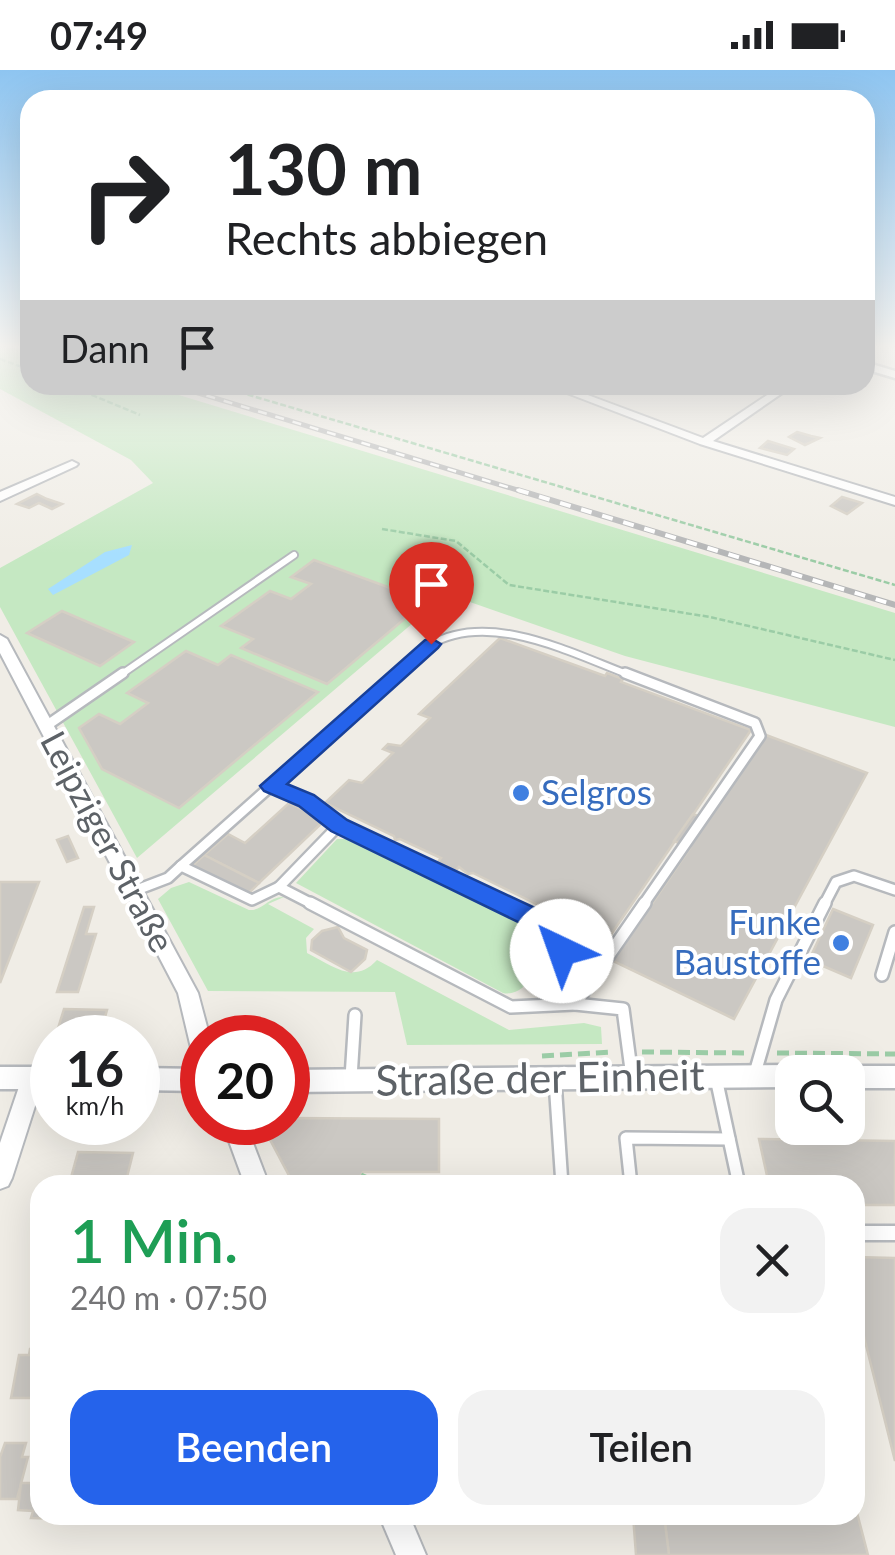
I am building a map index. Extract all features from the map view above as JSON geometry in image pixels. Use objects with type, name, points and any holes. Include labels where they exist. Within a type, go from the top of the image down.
[{"type":"street","points":[[632,415],[704,442],[895,501]]},
{"type":"street","points":[[704,442],[743,415]]},
{"type":"street","points":[[0,497],[72,464]]},
{"type":"street","name":"Leipziger Straße","points":[[0,640],[5,658],[46,726],[188,993],[194,1015]]},
{"type":"street","name":"Straße der Einheit","points":[[310,1081],[775,1076]]},
{"type":"street","points":[[865,1077],[895,1077]]},
{"type":"street","points":[[0,1078],[30,1078]]},
{"type":"street","points":[[0,1178],[30,1108]]},
{"type":"street","points":[[242,1145],[254,1175]]},
{"type":"street","points":[[398,1525],[411,1555]]},
{"type":"lane","points":[[46,726],[294,555]]},
{"type":"lane","points":[[134,892],[168,878],[431,644],[491,630],[514,632],[755,723],[760,736],[574,1004]]},
{"type":"lane","points":[[272,786],[306,800],[339,825],[556,929],[562,951],[587,984]]},
{"type":"lane","points":[[180,866],[252,900],[278,886],[339,825]]},
{"type":"lane","points":[[754,1076],[757,1053],[796,960],[836,882],[854,876],[895,890]]},
{"type":"lane","points":[[278,886],[511,1007],[574,1004],[622,1009],[632,1077]]},
{"type":"lane","points":[[882,976],[895,932]]},
{"type":"lane","points":[[351,1081],[355,1015]]},
{"type":"lane","points":[[715,1076],[737,1175]]},
{"type":"lane","points":[[554,1079],[561,1175]]},
{"type":"lane","points":[[630,1175],[626,1138],[729,1139]]},
{"type":"lane","points":[[865,1234],[895,1233]]},
{"type":"path","points":[[318,415],[895,585]]},
{"type":"path","points":[[382,530],[456,541],[508,585],[710,617],[895,660]]},
{"type":"green space","points":[[49,415],[246,415],[895,613],[895,727],[625,656],[447,594],[137,858],[0,607],[0,568],[153,483],[131,460]]},
{"type":"green space","points":[[337,839],[353,839],[536,928],[552,941],[551,949],[525,985],[503,993],[296,883]]},
{"type":"green space","points":[[189,882],[249,910],[284,897],[268,904],[314,929],[306,938],[307,953],[335,968],[360,971],[377,960],[509,1030],[584,1023],[601,1027],[602,1044],[407,1045],[395,992],[208,991],[158,899],[171,888]]},
{"type":"water","points":[[132,545],[129,555],[53,595],[48,589],[105,552]]},
{"type":"building","points":[[797,432],[820,438],[805,445],[789,437]]},
{"type":"building","points":[[768,441],[794,449],[787,455],[760,448]]},
{"type":"building","points":[[37,494],[62,504],[52,509],[39,503],[29,508],[17,504]]},
{"type":"building","points":[[842,497],[862,503],[847,514],[831,506]]},
{"type":"building","points":[[314,560],[426,601],[327,684],[241,648],[253,639],[221,626],[270,591],[291,599],[311,584],[291,577]]},
{"type":"building","points":[[62,611],[134,642],[100,666],[27,633]]},
{"type":"building","name":"Selgros","points":[[500,638],[605,676],[607,673],[623,679],[621,682],[751,730],[608,939],[473,873],[437,863],[441,858],[395,840],[394,836],[325,803],[349,780],[362,783],[393,753],[383,749],[388,744],[401,746],[430,718],[419,714]]},
{"type":"building","points":[[186,651],[218,665],[231,655],[318,692],[179,808],[102,769],[79,728],[99,714],[120,724],[148,703],[127,693]]},
{"type":"building","points":[[766,735],[867,773],[734,1019],[613,961],[690,848],[674,841],[693,814],[708,820]]},
{"type":"building","points":[[289,803],[325,820],[259,883],[204,855],[228,834],[245,843]]},
{"type":"building","points":[[68,836],[78,858],[67,862],[57,840]]},
{"type":"building","points":[[204,855],[259,883],[247,895],[192,866]]},
{"type":"building","points":[[0,882],[39,882],[0,983]]},
{"type":"building","points":[[84,907],[94,907],[86,934],[96,934],[78,992],[57,992]]},
{"type":"building","name":"Funke Baustoffe","points":[[833,909],[873,925],[851,978],[809,960]]},
{"type":"building","points":[[576,922],[605,937],[594,954],[563,940]]},
{"type":"building","points":[[338,927],[344,938],[367,950],[365,959],[351,972],[311,950],[312,940],[322,931]]},
{"type":"building","points":[[64,1009],[107,1010],[106,1015],[62,1015]]},
{"type":"building","points":[[310,1118],[439,1119],[439,1172],[289,1175],[273,1145],[310,1145]]},
{"type":"building","points":[[759,1139],[775,1139],[775,1145],[895,1141],[895,1205],[865,1205],[865,1175],[767,1175]]},
{"type":"building","points":[[78,1152],[133,1153],[128,1175],[72,1175]]},
{"type":"building","points":[[865,1257],[895,1258],[895,1461],[865,1341]]},
{"type":"building","points":[[30,1349],[30,1398],[11,1398],[19,1355],[29,1355]]},
{"type":"building","points":[[5,1443],[26,1443],[22,1457],[28,1457],[17,1499],[0,1499],[0,1457]]},
{"type":"building","points":[[21,1483],[30,1483],[30,1511],[18,1510]]},
{"type":"building","points":[[634,1525],[665,1525],[669,1555],[636,1555]]},
{"type":"building","points":[[665,1525],[860,1525],[868,1555],[669,1555]]},
{"type":"railway","points":[[272,415],[527,493]]},
{"type":"railway","points":[[518,490],[895,605]]},
{"type":"place","name":"Selgros","points":[[521,793]]},
{"type":"place","name":"Funke Baustoffe","points":[[841,943]]},
{"type":"route","points":[[431,644],[272,786],[306,800],[339,825],[556,929],[562,951]]}]
